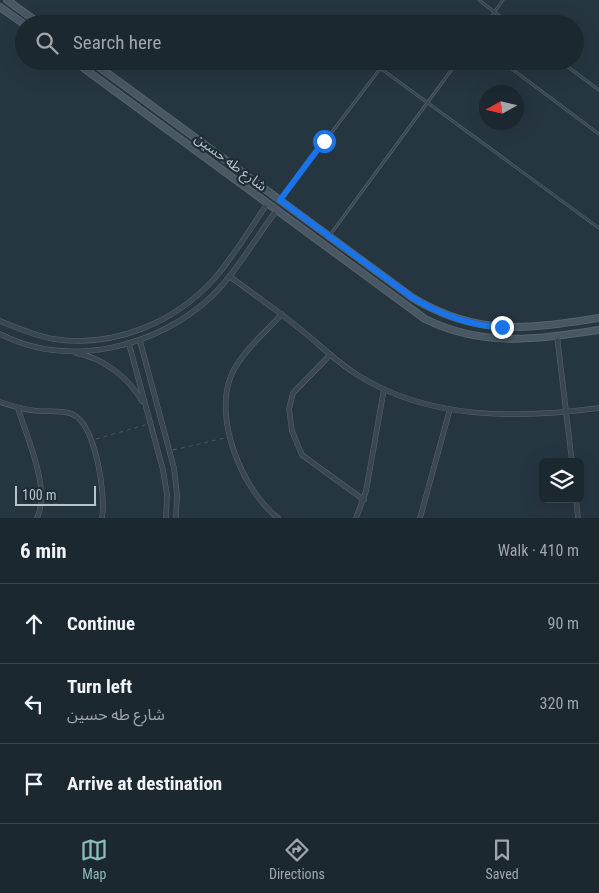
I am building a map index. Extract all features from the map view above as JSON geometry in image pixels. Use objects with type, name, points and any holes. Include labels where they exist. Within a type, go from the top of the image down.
[{"type":"main road","points":[[8,0],[28,15]]},
{"type":"main road","points":[[0,7],[15,18]]},
{"type":"main road","name":"شارع طه حسين","points":[[86,70],[425,319],[465,335],[485,338],[522,339],[599,330]]},
{"type":"main road","name":"شارع طه حسين","points":[[103,70],[330,235],[413,298],[435,311],[472,323],[514,328],[599,318]]},
{"type":"main road","points":[[275,210],[280,200]]},
{"type":"street","points":[[0,321],[39,336],[68,340],[107,338],[145,328],[183,307],[205,288],[224,267],[267,204]]},
{"type":"street","points":[[67,351],[95,350],[140,341],[163,331],[188,315],[212,296],[229,276],[275,210]]},
{"type":"street","points":[[229,276],[282,314],[330,355],[356,374],[384,389],[416,402],[494,415],[566,412],[599,408]]},
{"type":"street","points":[[278,518],[267,510],[252,490],[239,464],[231,436],[226,401],[231,376],[241,359],[282,314]]},
{"type":"street","points":[[0,334],[39,348],[67,351],[91,357],[113,369],[132,386],[146,407]]},
{"type":"street","points":[[557,336],[572,458]]},
{"type":"street","points":[[140,341],[176,481],[176,518]]},
{"type":"street","points":[[129,344],[166,483],[166,518]]},
{"type":"street","points":[[330,355],[293,393],[289,408],[292,431],[302,454],[364,500]]},
{"type":"street","points":[[356,518],[364,500],[384,389]]},
{"type":"street","points":[[0,402],[18,408],[72,414],[84,424],[101,477],[104,505],[102,518]]},
{"type":"street","points":[[18,408],[42,489],[42,504],[37,518]]},
{"type":"street","points":[[420,518],[450,409]]},
{"type":"street","points":[[576,503],[578,518]]},
{"type":"lane","points":[[479,0],[498,15]]},
{"type":"lane","points":[[492,15],[503,0]]},
{"type":"lane","points":[[280,200],[378,70]]},
{"type":"lane","points":[[383,70],[599,228]]},
{"type":"lane","points":[[330,235],[451,70]]},
{"type":"lane","points":[[513,70],[599,134]]},
{"type":"lane","points":[[572,70],[599,90]]},
{"type":"path","points":[[91,441],[151,424]]},
{"type":"path","points":[[169,451],[231,436]]},
{"type":"path","points":[[42,504],[104,505]]},
{"type":"route","points":[[324,141],[280,200],[413,298],[435,311],[472,323],[490,327],[502,327]]}]
